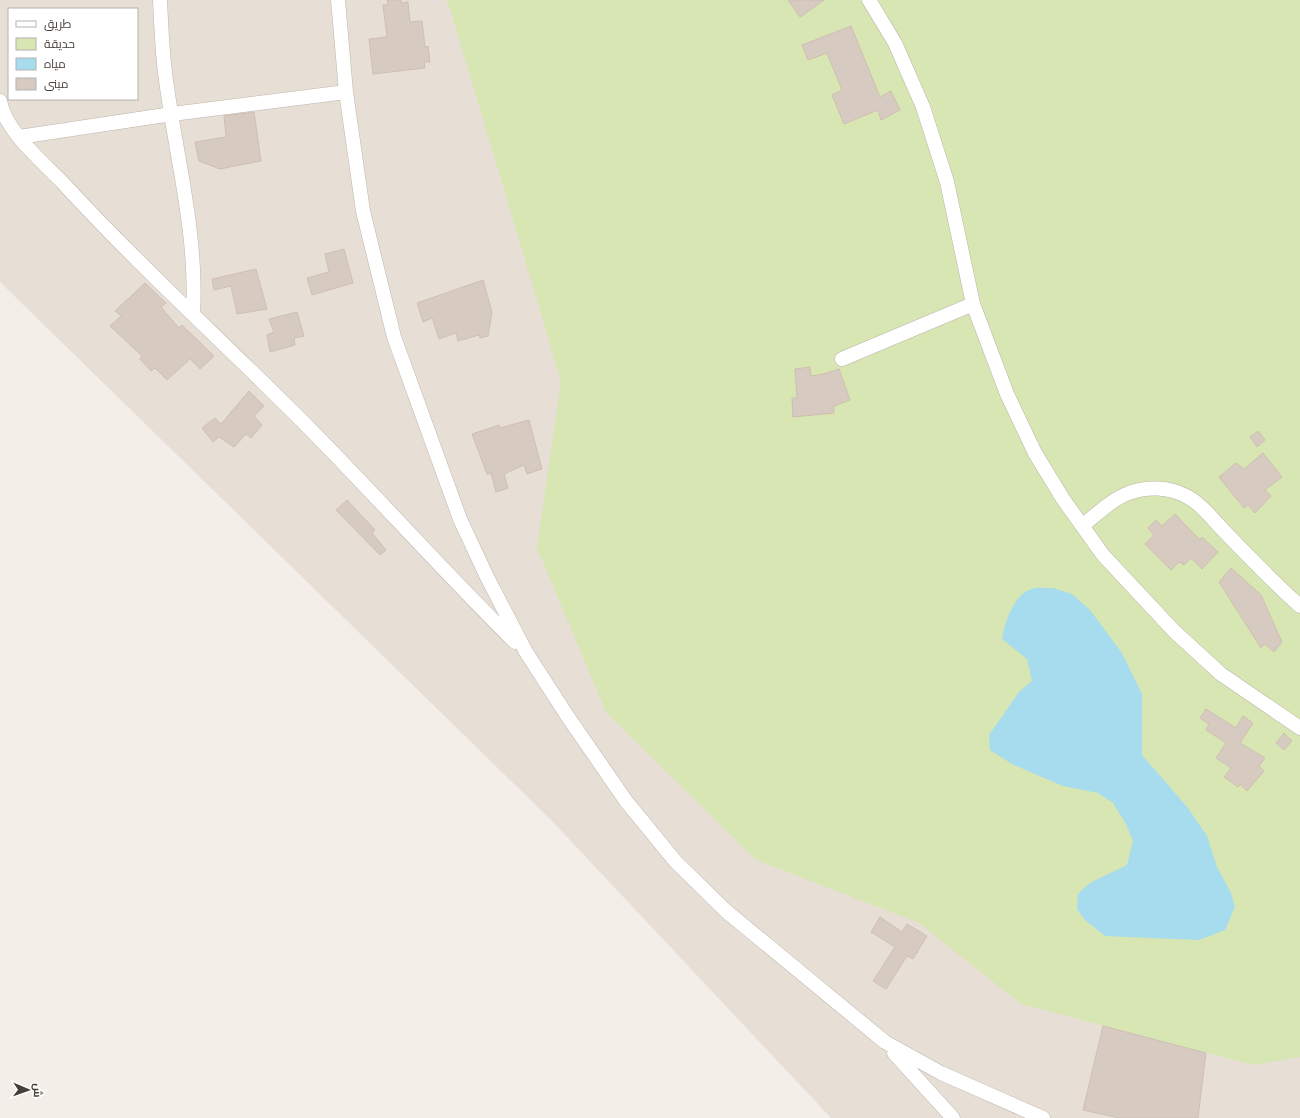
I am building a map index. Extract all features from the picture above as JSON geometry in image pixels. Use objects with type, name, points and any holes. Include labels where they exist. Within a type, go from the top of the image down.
[{"type":"street","points":[[160,0],[164,64],[189,222],[195,279],[193,314]]},
{"type":"street","points":[[338,0],[346,92],[363,211],[394,337],[460,520],[487,577],[526,652],[568,717],[626,801],[676,862],[750,932],[885,1042],[913,1059],[941,1073],[1043,1118]]},
{"type":"street","points":[[869,0],[904,62],[933,136],[947,182],[973,304],[1021,425],[1050,478],[1103,555],[1143,599],[1200,656],[1221,674],[1300,728]]},
{"type":"street","points":[[19,137],[172,114],[346,92]]},
{"type":"street","points":[[0,101],[3,113],[19,137],[116,240],[311,430],[456,583],[526,652]]},
{"type":"street","points":[[842,359],[973,304]]},
{"type":"street","points":[[1082,526],[1102,510],[1128,493],[1160,488],[1177,492],[1190,498],[1205,510],[1274,583],[1300,606]]},
{"type":"street","points":[[885,1042],[953,1118]]},
{"type":"shaded area","points":[[0,0],[1300,0],[1300,1118],[831,1118],[551,820],[0,282]]},
{"type":"green space","points":[[446,0],[1300,0],[1300,1057],[1253,1065],[1021,1004],[919,923],[756,860],[606,712],[537,548],[561,381],[451,12]]},
{"type":"water","points":[[1033,588],[1053,588],[1072,594],[1090,610],[1122,653],[1142,694],[1142,755],[1188,808],[1207,836],[1217,867],[1231,893],[1235,907],[1225,930],[1199,940],[1105,936],[1085,920],[1077,909],[1078,894],[1090,883],[1127,865],[1133,841],[1126,824],[1113,803],[1098,793],[1063,786],[1012,764],[990,750],[989,735],[1019,692],[1032,681],[1027,659],[1002,639],[1008,617],[1015,603],[1024,593]]},
{"type":"building","points":[[387,0],[401,0],[401,3],[408,2],[410,22],[422,21],[425,47],[428,46],[430,62],[424,62],[425,68],[373,74],[369,39],[387,37],[383,5],[388,5]]},
{"type":"building","points":[[788,0],[824,0],[800,17]]},
{"type":"building","points":[[851,26],[880,97],[891,91],[900,110],[881,120],[878,110],[844,124],[832,95],[842,90],[827,53],[808,60],[802,45]]},
{"type":"building","points":[[254,112],[261,161],[220,169],[199,161],[195,142],[226,137],[224,116]]},
{"type":"building","points":[[344,249],[353,283],[312,295],[307,278],[329,272],[325,254]]},
{"type":"building","points":[[256,269],[267,309],[237,314],[231,286],[214,290],[212,279]]},
{"type":"building","points":[[483,280],[492,312],[488,336],[480,338],[479,335],[458,341],[456,333],[439,339],[432,318],[423,322],[417,303]]},
{"type":"building","points":[[145,283],[166,303],[161,307],[179,328],[182,325],[214,356],[200,369],[190,359],[167,380],[155,368],[151,371],[140,359],[142,356],[110,326],[121,316],[115,311]]},
{"type":"building","points":[[297,312],[304,336],[294,338],[295,345],[270,352],[267,335],[274,332],[269,319]]},
{"type":"building","points":[[810,367],[811,376],[839,369],[850,400],[834,406],[834,413],[793,417],[792,398],[797,398],[795,369]]},
{"type":"building","points":[[249,391],[264,406],[254,416],[262,425],[251,438],[246,434],[234,447],[219,437],[213,442],[202,428],[215,418],[221,424]]},
{"type":"building","points":[[529,420],[542,469],[527,474],[524,465],[504,474],[508,488],[496,492],[491,473],[487,474],[472,434],[499,425],[500,428]]},
{"type":"building","points":[[1258,431],[1265,440],[1257,447],[1250,437]]},
{"type":"building","points":[[1263,453],[1282,477],[1265,490],[1271,496],[1255,513],[1248,505],[1244,508],[1219,477],[1236,463],[1244,469]]},
{"type":"building","points":[[347,500],[375,530],[372,533],[386,550],[380,555],[336,510]]},
{"type":"building","points":[[1175,514],[1200,540],[1202,537],[1218,552],[1202,569],[1191,558],[1184,565],[1179,562],[1171,570],[1145,544],[1154,535],[1148,528],[1156,520],[1162,526]]},
{"type":"building","points":[[1231,568],[1261,595],[1282,642],[1274,652],[1265,644],[1261,648],[1219,582]]},
{"type":"building","points":[[1206,709],[1236,728],[1243,716],[1253,723],[1240,743],[1265,758],[1259,766],[1264,771],[1247,791],[1240,784],[1238,787],[1224,777],[1231,768],[1216,758],[1226,743],[1206,730],[1209,724],[1200,718]]},
{"type":"building","points":[[1284,733],[1292,741],[1284,750],[1276,743]]},
{"type":"building","points":[[880,917],[902,932],[907,924],[927,936],[913,959],[907,956],[886,989],[873,981],[895,947],[871,932]]},
{"type":"building","points":[[1103,1026],[1206,1053],[1198,1118],[1119,1118],[1083,1110]]}]
